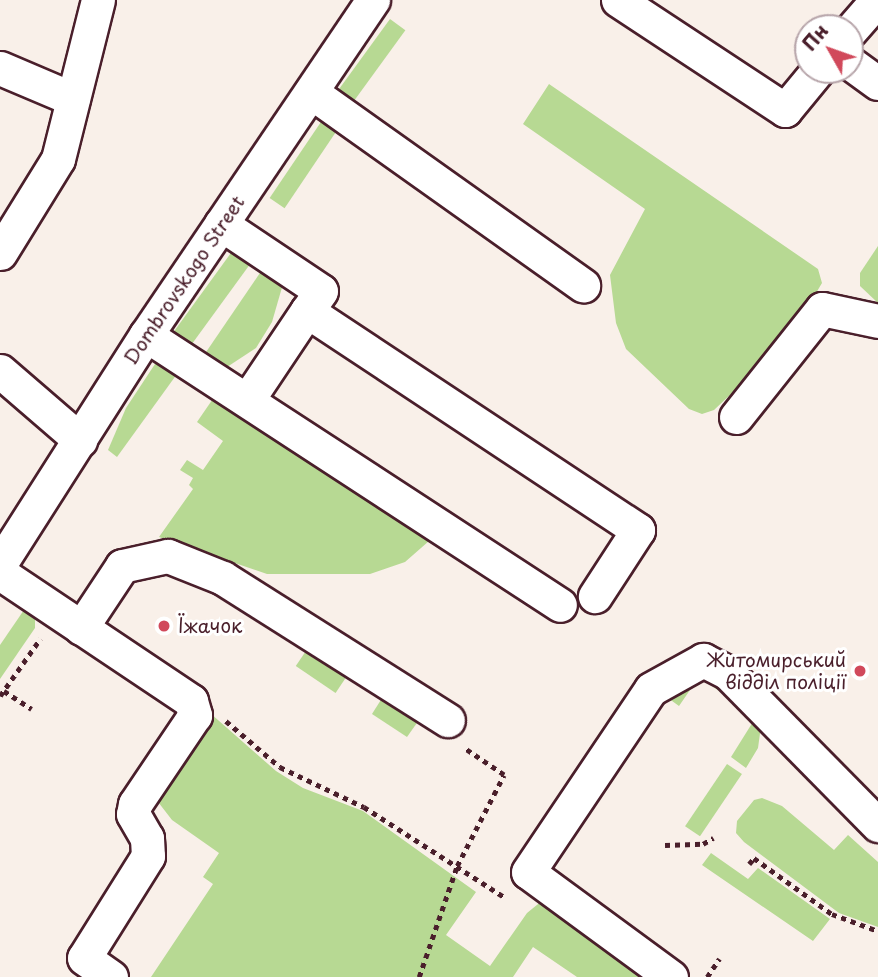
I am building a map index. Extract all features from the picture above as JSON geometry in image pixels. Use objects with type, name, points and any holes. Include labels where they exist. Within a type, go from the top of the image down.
[{"type":"street","points":[[0,253],[58,159],[98,0]]},
{"type":"street","name":"Dombrovskogo Street","points":[[0,565],[146,335],[373,0]]},
{"type":"street","points":[[618,0],[785,110],[806,84]]},
{"type":"street","points":[[864,15],[877,0]]},
{"type":"street","points":[[0,68],[73,99]]},
{"type":"street","points":[[311,92],[583,285]]},
{"type":"street","points":[[221,224],[321,291],[248,399]]},
{"type":"street","points":[[736,417],[822,309],[878,321]]},
{"type":"street","points":[[307,311],[638,530],[594,596]]},
{"type":"street","points":[[146,335],[248,399],[560,605]]},
{"type":"street","points":[[0,371],[79,440]]},
{"type":"street","points":[[70,620],[122,566],[168,556],[223,578],[448,720]]},
{"type":"street","points":[[0,573],[191,701],[195,715],[135,804],[133,814],[148,838],[148,856],[84,958],[111,977]]},
{"type":"street","points":[[671,977],[528,872],[651,690],[703,660],[727,672],[878,825]]},
{"type":"path","points":[[32,709],[2,693],[70,620]]},
{"type":"path","points":[[193,708],[201,705],[214,710],[280,767],[365,807],[506,898],[528,872]]},
{"type":"path","points":[[419,977],[457,866],[504,775],[451,739],[448,720]]},
{"type":"path","points":[[665,845],[703,844],[713,838]]},
{"type":"path","points":[[749,864],[754,858],[832,914],[878,931]]},
{"type":"path","points":[[707,977],[719,959]]},
{"type":"green space","points":[[390,19],[405,30],[350,106],[335,95]]},
{"type":"green space","points":[[549,84],[818,269],[822,283],[788,340],[714,410],[702,414],[689,409],[626,349],[616,323],[610,275],[645,209],[523,124]]},
{"type":"green space","points":[[325,116],[340,126],[285,208],[270,198]]},
{"type":"green space","points":[[236,246],[254,259],[190,347],[172,334]]},
{"type":"green space","points":[[878,246],[878,303],[860,286],[860,273]]},
{"type":"green space","points":[[266,264],[285,277],[272,322],[256,348],[224,369],[202,358]]},
{"type":"green space","points":[[157,361],[177,374],[117,457],[108,450],[126,408]]},
{"type":"green space","points":[[219,390],[437,534],[405,562],[370,574],[267,574],[159,537],[193,489],[189,485],[193,478],[180,470],[187,460],[203,470],[223,441],[197,422]]},
{"type":"green space","points":[[26,607],[35,617],[35,628],[0,679],[0,645]]},
{"type":"green space","points":[[312,642],[352,669],[336,693],[296,666]]},
{"type":"green space","points":[[699,670],[733,686],[762,719],[758,748],[746,768],[731,757],[756,717],[699,677],[679,706],[661,693]]},
{"type":"green space","points":[[389,687],[419,720],[407,737],[372,714]]},
{"type":"green space","points":[[210,713],[276,771],[303,788],[363,811],[476,892],[446,935],[490,966],[527,913],[543,900],[658,977],[577,977],[533,947],[513,977],[151,977],[213,884],[203,877],[219,853],[172,820],[155,798]]},
{"type":"green space","points":[[727,764],[742,774],[700,836],[685,826]]},
{"type":"green space","points":[[762,798],[782,806],[834,850],[848,835],[878,862],[878,927],[839,913],[744,842],[736,833],[737,821],[754,800]]},
{"type":"green space","points":[[711,853],[748,879],[758,868],[830,919],[813,941],[702,865]]},
{"type":"place","name":"Їжачок","points":[[164,626]]},
{"type":"place","name":"Житомирський відділ поліції","points":[[860,671]]}]
